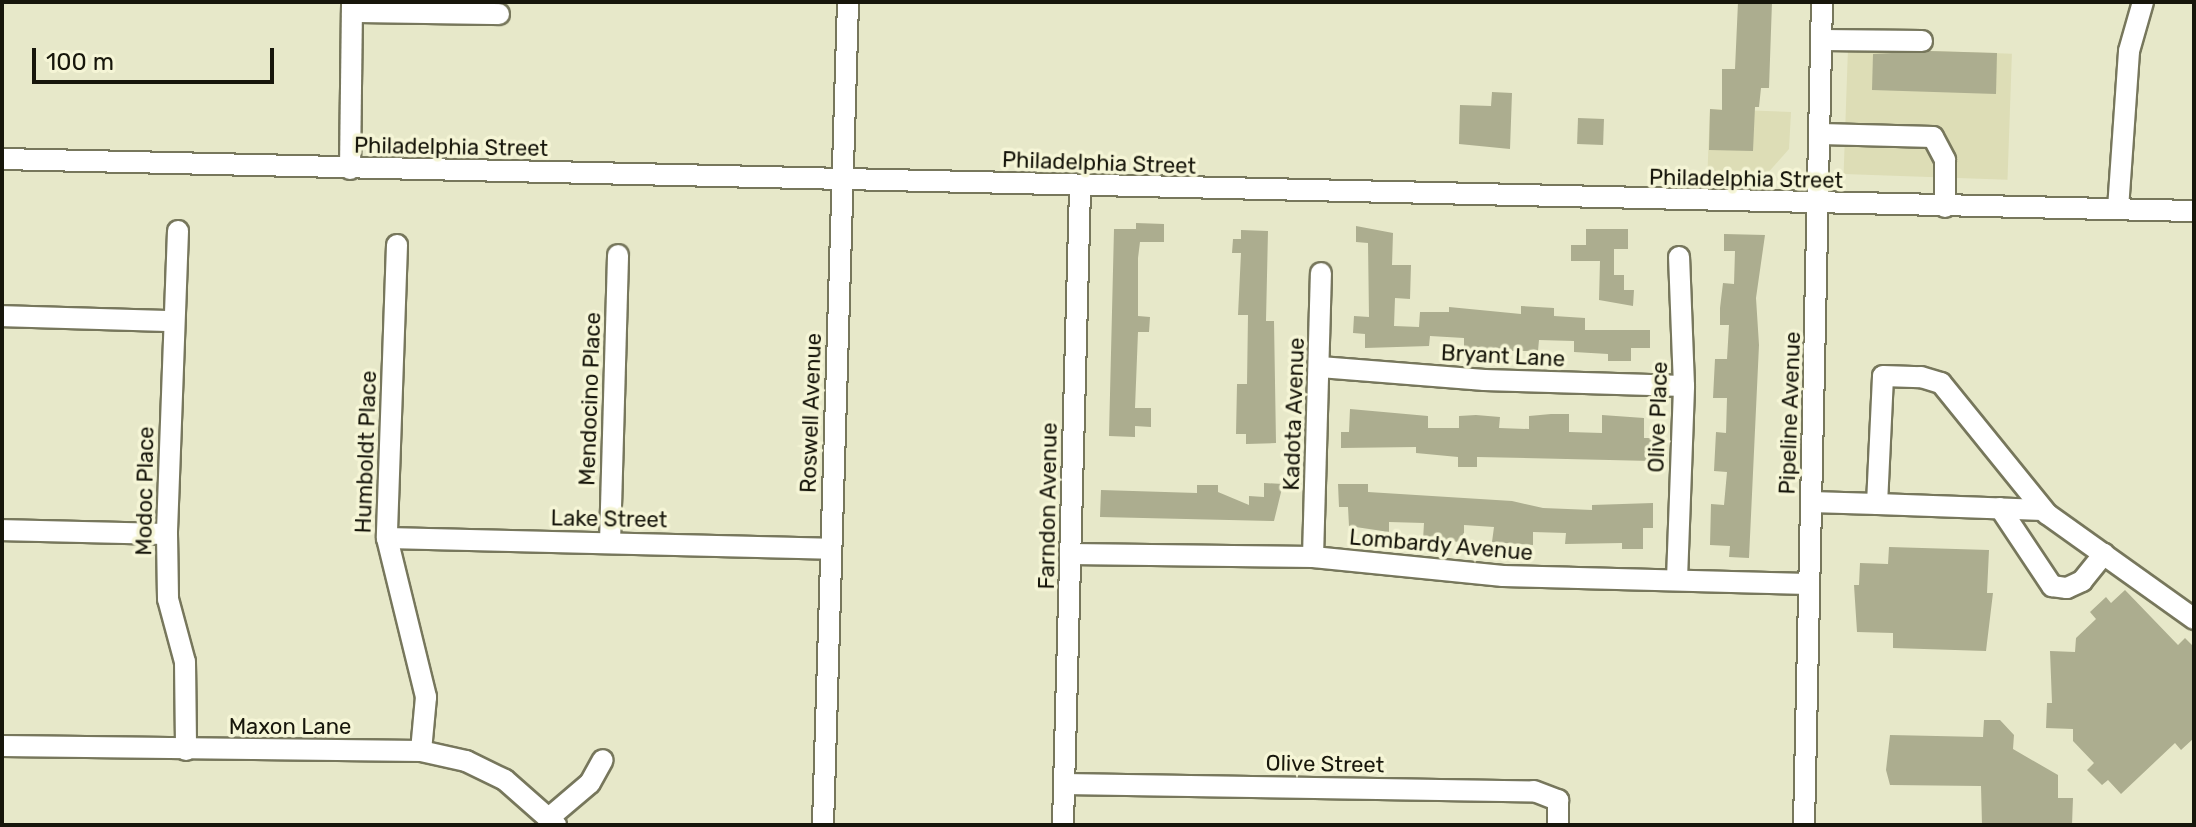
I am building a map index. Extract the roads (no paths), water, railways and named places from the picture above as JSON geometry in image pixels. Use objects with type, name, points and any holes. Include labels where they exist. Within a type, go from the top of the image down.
[{"type":"street","name":"Roswell Avenue","points":[[823,825],[848,2]]},
{"type":"street","name":"Pipeline Avenue","points":[[1804,825],[1808,584],[1821,205],[1822,2]]},
{"type":"street","points":[[2118,209],[2129,51],[2143,2]]},
{"type":"street","points":[[350,169],[352,7],[499,14]]},
{"type":"street","points":[[1822,40],[1922,41]]},
{"type":"street","points":[[1821,134],[1933,137],[1945,160],[1945,207]]},
{"type":"street","name":"Philadelphia Street","points":[[2,159],[1821,205],[2194,211]]},
{"type":"street","name":"Farndon Avenue","points":[[1063,825],[1080,187]]},
{"type":"street","name":"Modoc Place","points":[[178,231],[167,534],[168,599],[185,662],[186,750]]},
{"type":"street","name":"Humboldt Place","points":[[397,245],[387,538],[426,697],[421,751]]},
{"type":"street","name":"Mendocino Place","points":[[610,543],[618,255]]},
{"type":"street","name":"Olive Place","points":[[1677,579],[1684,386],[1679,257]]},
{"type":"street","name":"Kadota Avenue","points":[[1313,557],[1321,273]]},
{"type":"street","points":[[2,316],[174,321]]},
{"type":"street","name":"Bryant Lane","points":[[1320,367],[1484,380],[1684,386]]},
{"type":"street","points":[[1877,504],[1883,376],[1921,377],[1941,383],[2043,510],[2194,619]]},
{"type":"street","points":[[1811,502],[2043,510]]},
{"type":"street","points":[[2000,508],[2052,586],[2067,588],[2082,581],[2104,554]]},
{"type":"street","points":[[2,530],[167,534]]},
{"type":"street","name":"Lake Street","points":[[387,538],[830,549]]},
{"type":"street","name":"Lombardy Avenue","points":[[1070,554],[1313,557],[1503,576],[1808,584]]},
{"type":"street","name":"Maxon Lane","points":[[2,746],[421,751],[466,761],[505,780],[553,821]]},
{"type":"street","points":[[553,821],[590,783],[603,760]]},
{"type":"street","name":"Olive Street","points":[[1064,784],[1534,791],[1558,800],[1558,825]]}]
